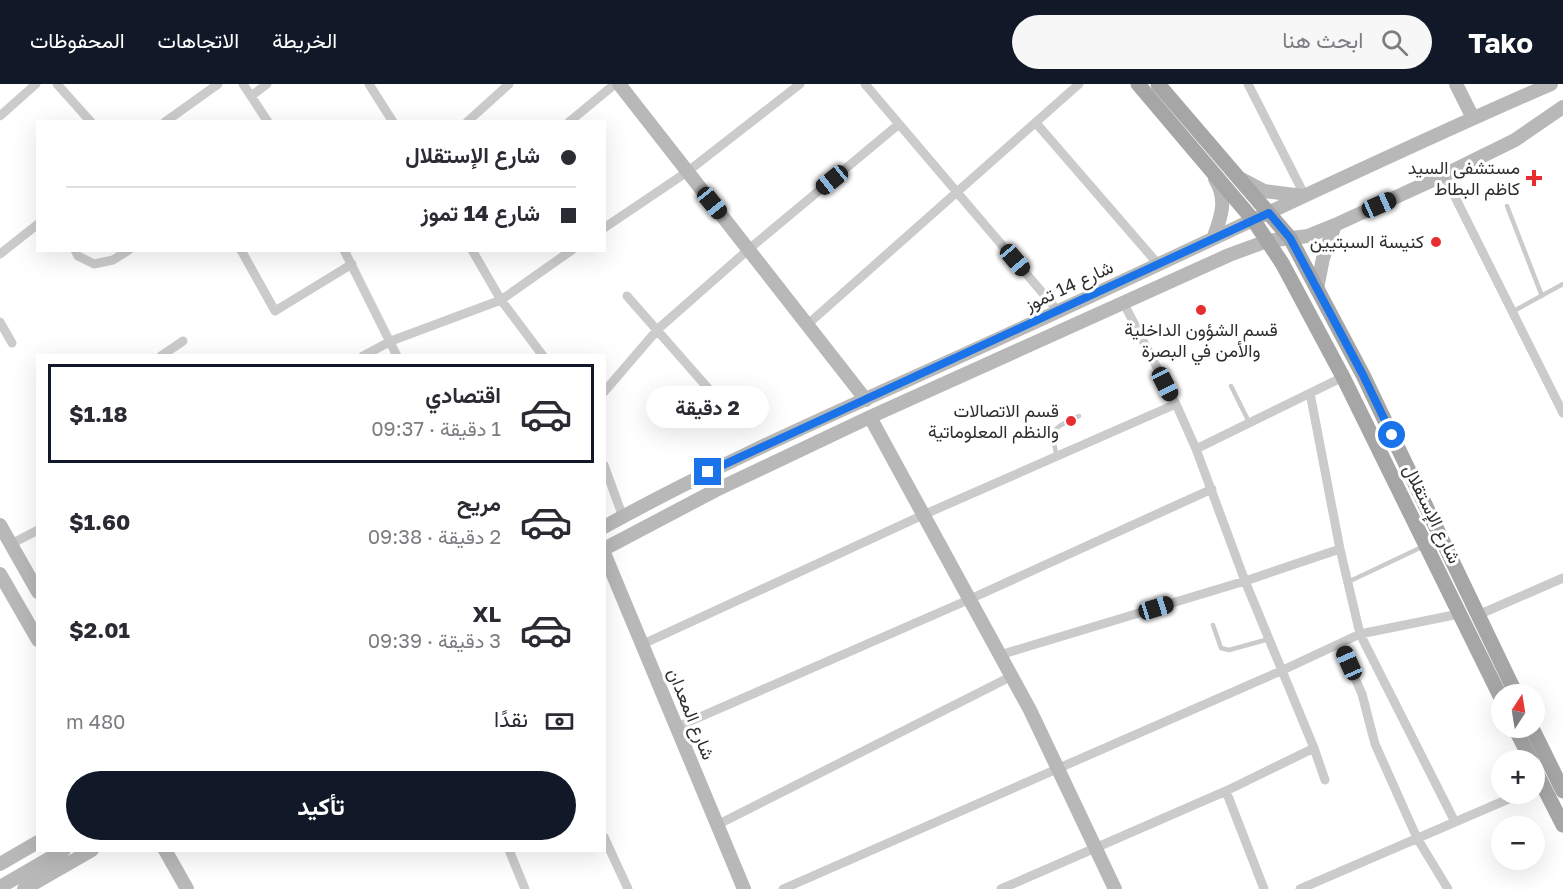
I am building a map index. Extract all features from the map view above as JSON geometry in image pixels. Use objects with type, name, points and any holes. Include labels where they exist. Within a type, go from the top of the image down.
[{"type":"main road","points":[[617,84],[866,400]]},
{"type":"main road","name":"شارع الإستقلال","points":[[1138,84],[1254,221],[1282,263],[1343,377],[1494,684]]},
{"type":"main road","name":"شارع الإستقلال","points":[[1158,84],[1290,238],[1363,375],[1511,684]]},
{"type":"main road","points":[[1456,84],[1473,118]]},
{"type":"main road","name":"شارع 14 تموز","points":[[606,526],[708,472],[1551,84]]},
{"type":"main road","name":"شارع 14 تموز","points":[[606,550],[716,490],[1123,302],[1229,255],[1267,241],[1308,236],[1444,175],[1515,140],[1563,107]]},
{"type":"main road","points":[[1211,172],[1219,185],[1223,203],[1223,210],[1213,238]]},
{"type":"main road","points":[[1236,177],[1264,191],[1305,196]]},
{"type":"main road","points":[[1317,289],[1323,258],[1335,225]]},
{"type":"main road","points":[[870,417],[968,600],[1012,676],[1115,889]]},
{"type":"main road","points":[[0,525],[36,588]]},
{"type":"main road","name":"شارع المعدان","points":[[606,556],[744,889]]},
{"type":"main road","points":[[0,574],[36,637]]},
{"type":"main road","points":[[1537,738],[1563,791]]},
{"type":"main road","points":[[1545,797],[1563,825]]},
{"type":"main road","points":[[0,864],[36,843]]},
{"type":"main road","points":[[0,877],[43,852]]},
{"type":"main road","points":[[0,887],[61,852]]},
{"type":"main road","points":[[24,889],[89,852]]},
{"type":"main road","points":[[166,852],[187,889]]},
{"type":"street","points":[[0,116],[36,84]]},
{"type":"street","points":[[57,84],[89,120]]},
{"type":"street","points":[[168,120],[218,84]]},
{"type":"street","points":[[243,84],[267,120]]},
{"type":"street","points":[[251,96],[267,84]]},
{"type":"street","points":[[369,84],[392,120]]},
{"type":"street","points":[[572,120],[617,84]]},
{"type":"street","points":[[606,227],[687,172],[800,84]]},
{"type":"street","points":[[865,84],[1058,311]]},
{"type":"street","points":[[808,324],[1079,84]]},
{"type":"street","points":[[1248,84],[1305,196]]},
{"type":"street","points":[[469,120],[504,86]]},
{"type":"street","points":[[1036,123],[1158,264]]},
{"type":"street","points":[[606,390],[658,329],[749,249],[899,124]]},
{"type":"street","points":[[1444,175],[1563,413]]},
{"type":"street","points":[[0,254],[36,226]]},
{"type":"street","points":[[76,252],[78,256],[94,264],[113,260],[126,252]]},
{"type":"street","points":[[242,252],[275,311],[352,264]]},
{"type":"street","points":[[345,252],[396,354]]},
{"type":"street","points":[[473,252],[501,300],[542,354]]},
{"type":"street","points":[[367,354],[391,341],[501,300],[569,252]]},
{"type":"street","points":[[627,296],[714,394]]},
{"type":"street","points":[[1123,302],[1176,404],[1196,449],[1245,580],[1283,670],[1325,780]]},
{"type":"street","points":[[0,322],[12,343]]},
{"type":"street","points":[[163,354],[183,341]]},
{"type":"street","points":[[1196,449],[1343,377]]},
{"type":"street","points":[[1310,393],[1340,549],[1360,634],[1455,822]]},
{"type":"street","points":[[642,644],[923,515],[1176,404]]},
{"type":"street","points":[[606,470],[623,517]]},
{"type":"street","points":[[677,727],[968,600],[1212,489]]},
{"type":"street","points":[[11,544],[36,531]]},
{"type":"street","points":[[1000,656],[1340,549]]},
{"type":"street","points":[[1478,615],[1563,578]]},
{"type":"street","points":[[783,889],[1283,670],[1360,634],[1459,614]]},
{"type":"street","points":[[1340,644],[1362,694],[1375,744],[1417,838],[1449,889]]},
{"type":"street","points":[[717,825],[1012,676]]},
{"type":"street","points":[[1001,889],[1226,791],[1314,748]]},
{"type":"street","points":[[1226,791],[1264,889]]},
{"type":"street","points":[[1300,889],[1497,804]]},
{"type":"street","points":[[606,841],[628,889]]},
{"type":"street","points":[[510,852],[525,889]]},
{"type":"lane","points":[[1508,206],[1542,296]]},
{"type":"lane","points":[[1512,312],[1563,284]]},
{"type":"lane","points":[[1231,386],[1249,422]]},
{"type":"lane","points":[[1057,456],[1052,438],[1053,432],[1058,426],[1079,416]]},
{"type":"lane","points":[[1347,582],[1425,545]]},
{"type":"lane","points":[[1213,625],[1221,648],[1229,650],[1269,639]]},
{"type":"place","name":"مستشفى السيد كاظم البطاط","points":[[1534,178]]},
{"type":"place","name":"كنيسة السبتيين","points":[[1436,242]]},
{"type":"place","name":"قسم الشؤون الداخلية والأمن في البصرة","points":[[1201,310]]},
{"type":"place","name":"قسم الاتصالات والنظم المعلوماتية","points":[[1071,421]]},
{"type":"route","points":[[708,472],[1269,213],[1290,238],[1363,375],[1392,435]]}]
